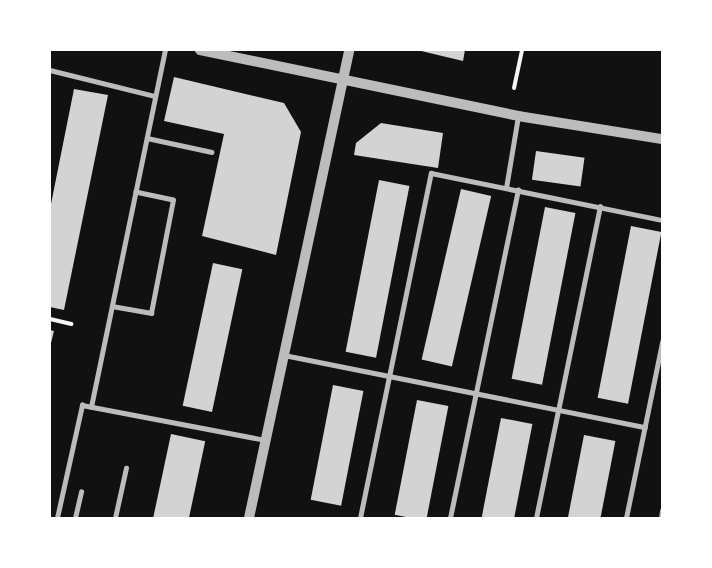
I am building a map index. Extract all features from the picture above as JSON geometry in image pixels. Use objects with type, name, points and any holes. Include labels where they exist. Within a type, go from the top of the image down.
[{"type":"street","points":[[200,50],[518,116],[663,139]]},
{"type":"street","points":[[249,519],[349,50]]},
{"type":"lane","points":[[91,407],[165,50]]},
{"type":"lane","points":[[50,70],[155,96]]},
{"type":"lane","points":[[506,188],[518,116]]},
{"type":"lane","points":[[147,138],[212,152]]},
{"type":"lane","points":[[360,519],[431,173],[663,220]]},
{"type":"lane","points":[[450,519],[518,190]]},
{"type":"lane","points":[[112,306],[151,313],[173,200],[136,192]]},
{"type":"lane","points":[[536,519],[600,207]]},
{"type":"lane","points":[[626,519],[663,342]]},
{"type":"lane","points":[[284,355],[645,427]]},
{"type":"lane","points":[[57,519],[82,405],[266,440]]},
{"type":"lane","points":[[115,519],[126,468]]},
{"type":"lane","points":[[75,519],[81,492]]},
{"type":"lane","points":[[661,519],[663,511]]},
{"type":"path","points":[[514,88],[522,50]]},
{"type":"path","points":[[50,319],[71,324]]},
{"type":"building","points":[[417,50],[465,50],[463,61]]},
{"type":"building","points":[[174,77],[284,103],[301,132],[276,255],[202,236],[224,134],[164,121]]},
{"type":"building","points":[[74,89],[108,95],[64,310],[50,307],[50,209]]},
{"type":"building","points":[[381,123],[443,133],[438,168],[354,155],[356,143]]},
{"type":"building","points":[[536,151],[585,158],[580,187],[532,180]]},
{"type":"building","points":[[379,180],[409,186],[376,358],[346,352]]},
{"type":"building","points":[[461,189],[491,196],[452,366],[422,360]]},
{"type":"building","points":[[545,207],[575,213],[542,385],[512,379]]},
{"type":"building","points":[[631,226],[661,232],[628,404],[598,398]]},
{"type":"building","points":[[213,263],[242,269],[212,412],[183,406]]},
{"type":"building","points":[[50,330],[54,331],[50,347]]},
{"type":"building","points":[[333,385],[363,391],[341,506],[311,500]]},
{"type":"building","points":[[417,400],[448,406],[427,518],[395,515]]},
{"type":"building","points":[[501,418],[532,424],[514,518],[482,518]]},
{"type":"building","points":[[171,434],[205,441],[189,518],[153,518]]},
{"type":"building","points":[[584,435],[615,441],[600,518],[568,517]]}]
